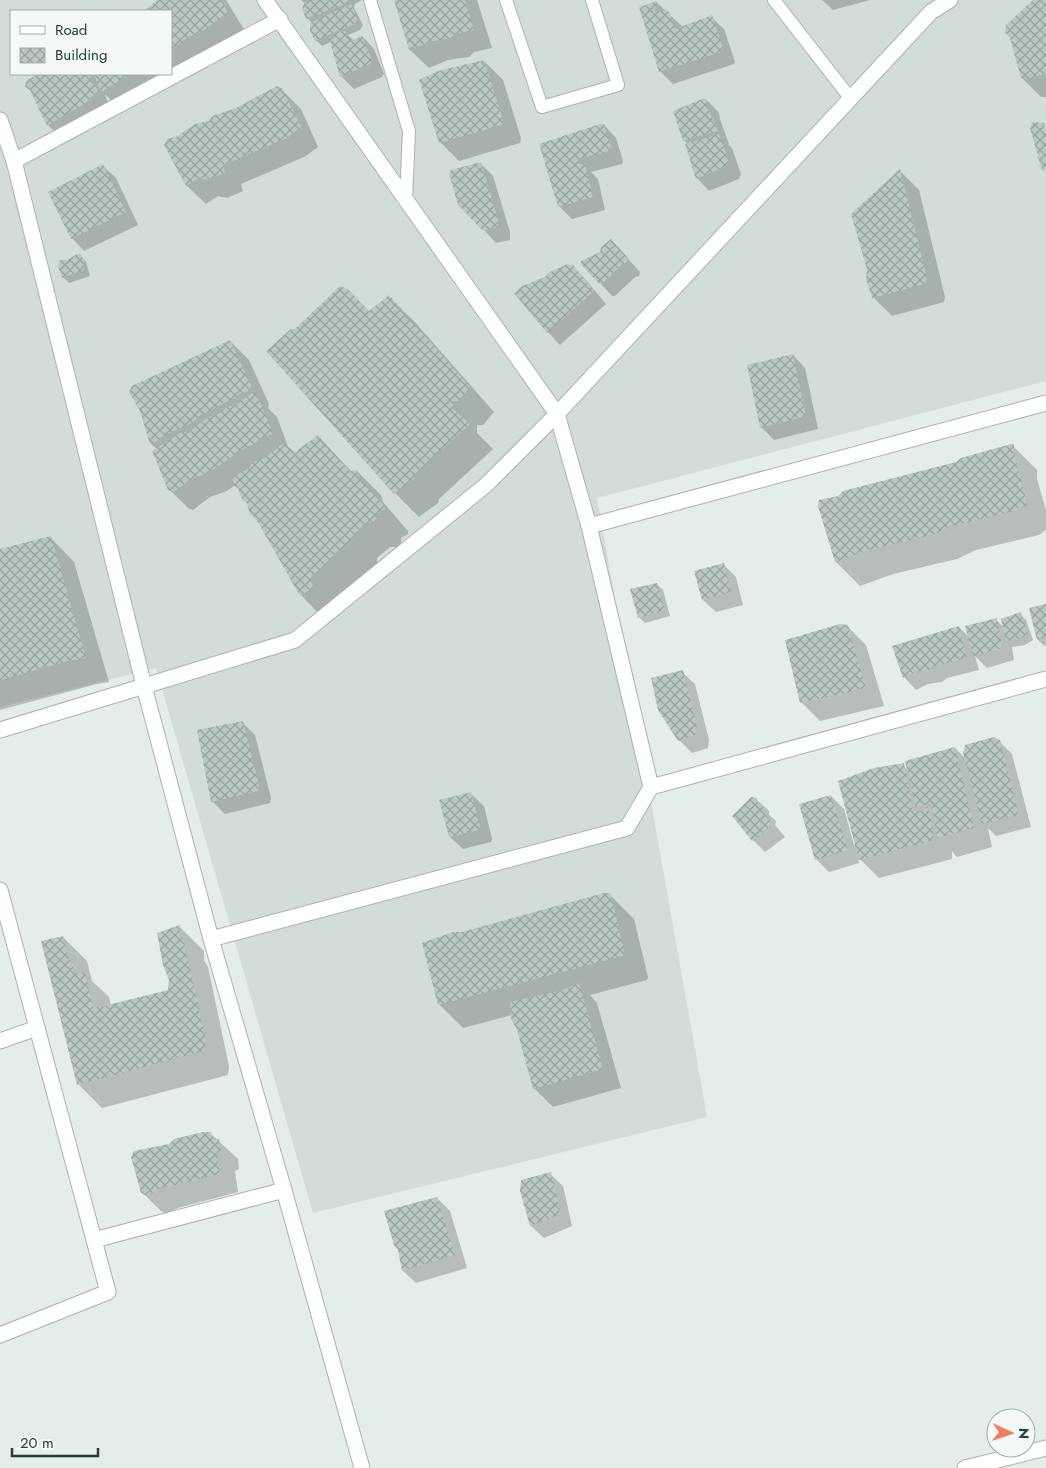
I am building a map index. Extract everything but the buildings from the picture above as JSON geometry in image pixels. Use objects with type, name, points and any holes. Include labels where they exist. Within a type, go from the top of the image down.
[{"type":"street","points":[[211,939],[627,828],[651,787],[589,526],[558,414],[265,0]]},
{"type":"street","points":[[0,730],[295,640],[486,485],[558,414],[851,99],[929,6],[950,0]]},
{"type":"street","points":[[14,161],[280,19]]},
{"type":"street","points":[[0,120],[14,161],[144,686],[211,939],[362,1468]]},
{"type":"street","points":[[589,526],[1046,403]]},
{"type":"street","points":[[651,787],[1046,679]]},
{"type":"street","points":[[0,890],[108,1292],[0,1335]]},
{"type":"street","points":[[0,1042],[37,1028]]},
{"type":"street","points":[[94,1240],[284,1190]]},
{"type":"street","points":[[965,1468],[1046,1448]]},
{"type":"lane","points":[[370,0],[409,131],[406,198]]},
{"type":"lane","points":[[506,0],[542,107],[618,85],[592,0]]},
{"type":"lane","points":[[774,0],[851,99]]},
{"type":"shaded area","points":[[0,0],[1046,0],[1046,381],[597,498],[707,1117],[313,1213],[156,668],[0,707]]}]
